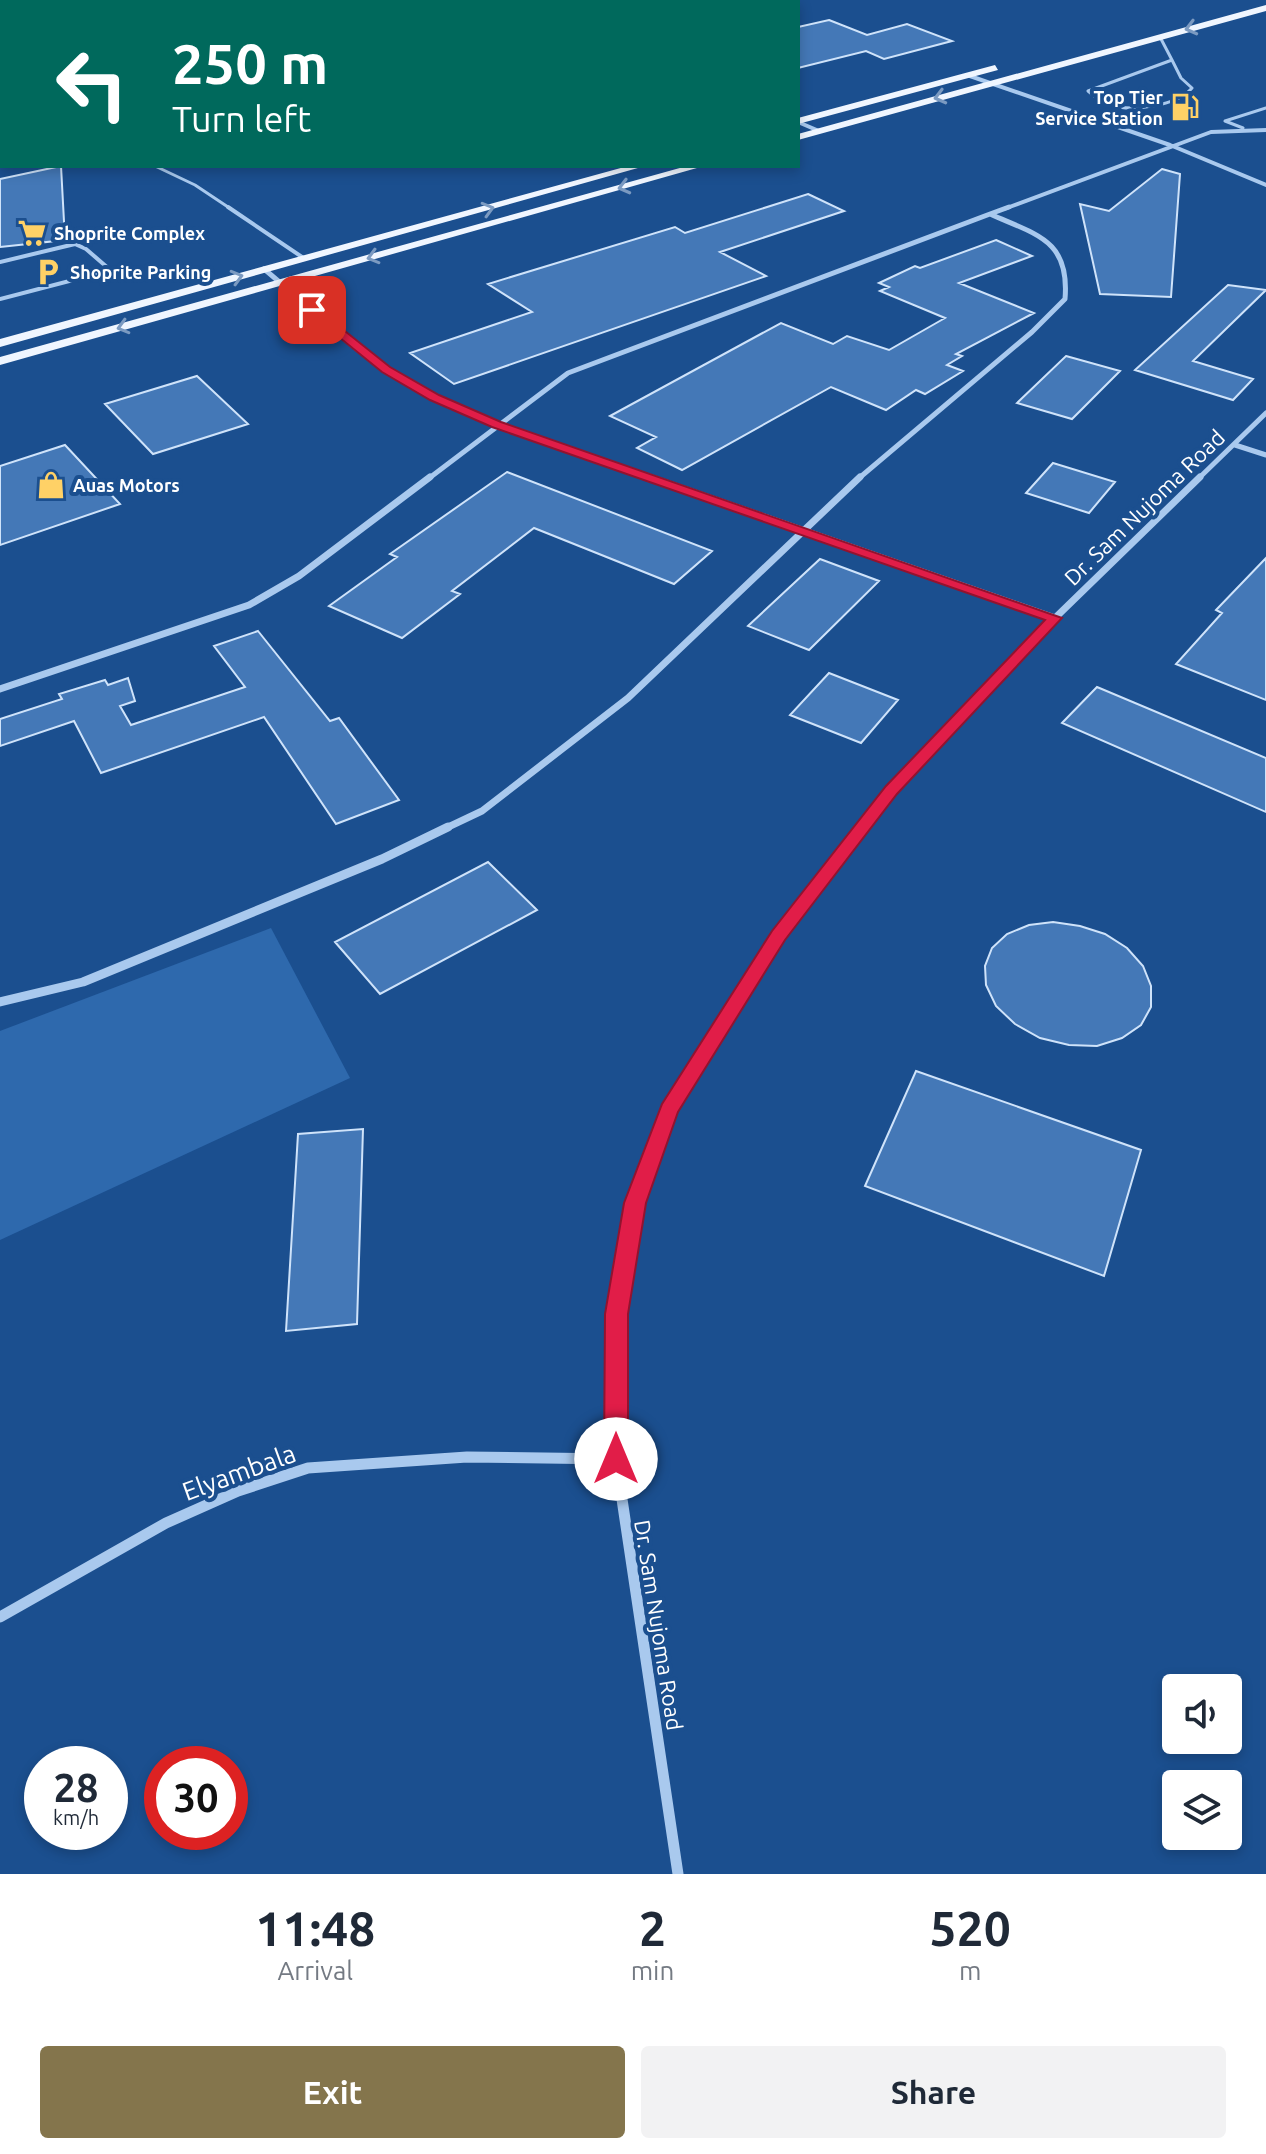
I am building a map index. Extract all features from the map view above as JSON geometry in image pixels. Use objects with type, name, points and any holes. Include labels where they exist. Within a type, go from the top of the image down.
[{"type":"main road","points":[[1179,20],[1255,0]]},
{"type":"main road","points":[[800,136],[1266,8]]},
{"type":"main road","points":[[800,121],[1013,63]]},
{"type":"main road","points":[[0,343],[633,168]]},
{"type":"main road","points":[[0,361],[692,168]]},
{"type":"street","points":[[967,75],[1170,145],[1266,185]]},
{"type":"street","points":[[800,123],[819,131]]},
{"type":"street","points":[[0,689],[249,605],[299,576],[556,380],[583,367],[1170,145],[1211,132],[1243,128],[1266,130]]},
{"type":"street","points":[[0,1002],[83,982],[382,859],[482,811],[628,698],[803,528],[908,434],[1032,332],[1065,299],[1067,275],[1059,252],[1036,235],[990,214]]},
{"type":"street","points":[[264,269],[386,370],[435,397],[497,424],[1055,618]]},
{"type":"street","name":"Dr. Sam Nujoma Road","points":[[678,1874],[616,1459],[617,1314],[635,1203],[669,1109],[778,936],[892,790],[1055,618],[1266,413]]},
{"type":"street","points":[[1235,445],[1266,455]]},
{"type":"street","name":"Elyambala","points":[[0,1617],[166,1523],[238,1491],[308,1468],[467,1457],[616,1459]]},
{"type":"lane","points":[[1160,37],[1173,60],[1180,80],[1192,88],[1183,96],[1143,108],[1129,108],[1092,97],[1088,91],[1173,60]]},
{"type":"lane","points":[[1243,128],[1225,121],[1266,108]]},
{"type":"lane","points":[[159,168],[195,185],[305,259]]},
{"type":"lane","points":[[0,262],[75,244],[86,249],[108,268],[104,272],[0,299]]},
{"type":"shaded area","points":[[271,928],[350,1078],[0,1240],[0,1031]]},
{"type":"building","points":[[829,20],[867,35],[907,24],[952,41],[884,59],[866,51],[800,68],[800,27]]},
{"type":"building","points":[[61,168],[65,240],[0,247],[0,179]]},
{"type":"building","points":[[1162,169],[1180,174],[1171,297],[1100,294],[1080,204],[1109,211]]},
{"type":"building","points":[[808,194],[844,211],[720,252],[766,276],[454,384],[410,353],[532,312],[488,284],[675,227],[685,233]]},
{"type":"building","points":[[996,240],[1032,256],[959,283],[1034,313],[956,354],[962,356],[947,365],[963,371],[925,394],[916,390],[886,410],[831,387],[682,470],[637,448],[656,437],[610,416],[781,323],[833,344],[847,336],[889,350],[945,318],[880,291],[889,287],[879,283],[915,266],[920,268]]},
{"type":"building","points":[[1228,285],[1266,290],[1193,361],[1253,379],[1233,400],[1135,370]]},
{"type":"building","points":[[1066,356],[1120,371],[1072,419],[1017,403]]},
{"type":"building","points":[[197,376],[248,424],[153,454],[105,404]]},
{"type":"building","name":"Auas Motors","points":[[65,445],[120,504],[0,545],[0,466]]},
{"type":"building","points":[[1053,463],[1115,482],[1089,513],[1026,493]]},
{"type":"building","points":[[507,472],[712,551],[674,584],[534,528],[452,591],[460,594],[402,638],[329,606],[397,557],[390,554]]},
{"type":"building","points":[[1266,558],[1266,700],[1176,664],[1222,613],[1216,610]]},
{"type":"building","points":[[820,559],[879,581],[809,650],[748,626]]},
{"type":"building","points":[[258,631],[330,721],[339,718],[399,800],[336,824],[264,717],[101,773],[74,721],[0,746],[0,719],[62,699],[59,694],[105,680],[108,685],[128,678],[135,701],[120,706],[131,725],[245,687],[214,646]]},
{"type":"building","points":[[829,673],[898,700],[861,743],[790,715]]},
{"type":"building","points":[[1097,687],[1266,758],[1266,812],[1062,723]]},
{"type":"building","points":[[488,862],[537,910],[380,994],[335,942]]},
{"type":"building","points":[[1053,922],[1105,934],[1127,948],[1143,966],[1151,986],[1151,1007],[1141,1025],[1122,1038],[1097,1046],[1069,1045],[1040,1038],[1015,1024],[996,1006],[986,985],[985,966],[992,948],[1007,934],[1029,925]]},
{"type":"building","points":[[916,1071],[1141,1150],[1104,1276],[865,1186]]},
{"type":"building","points":[[363,1129],[357,1324],[286,1331],[298,1134]]},
{"type":"place","name":"Top Tier Service Station","points":[[1185,107]]},
{"type":"place","name":"Shoprite Complex","points":[[32,233]]},
{"type":"place","name":"Shoprite Parking","points":[[48,272]]},
{"type":"place","name":"Auas Motors","points":[[51,485]]},
{"type":"route","points":[[312,310],[386,370],[435,397],[497,424],[1055,618],[892,790],[778,936],[669,1109],[635,1203],[617,1314],[616,1459]]}]
